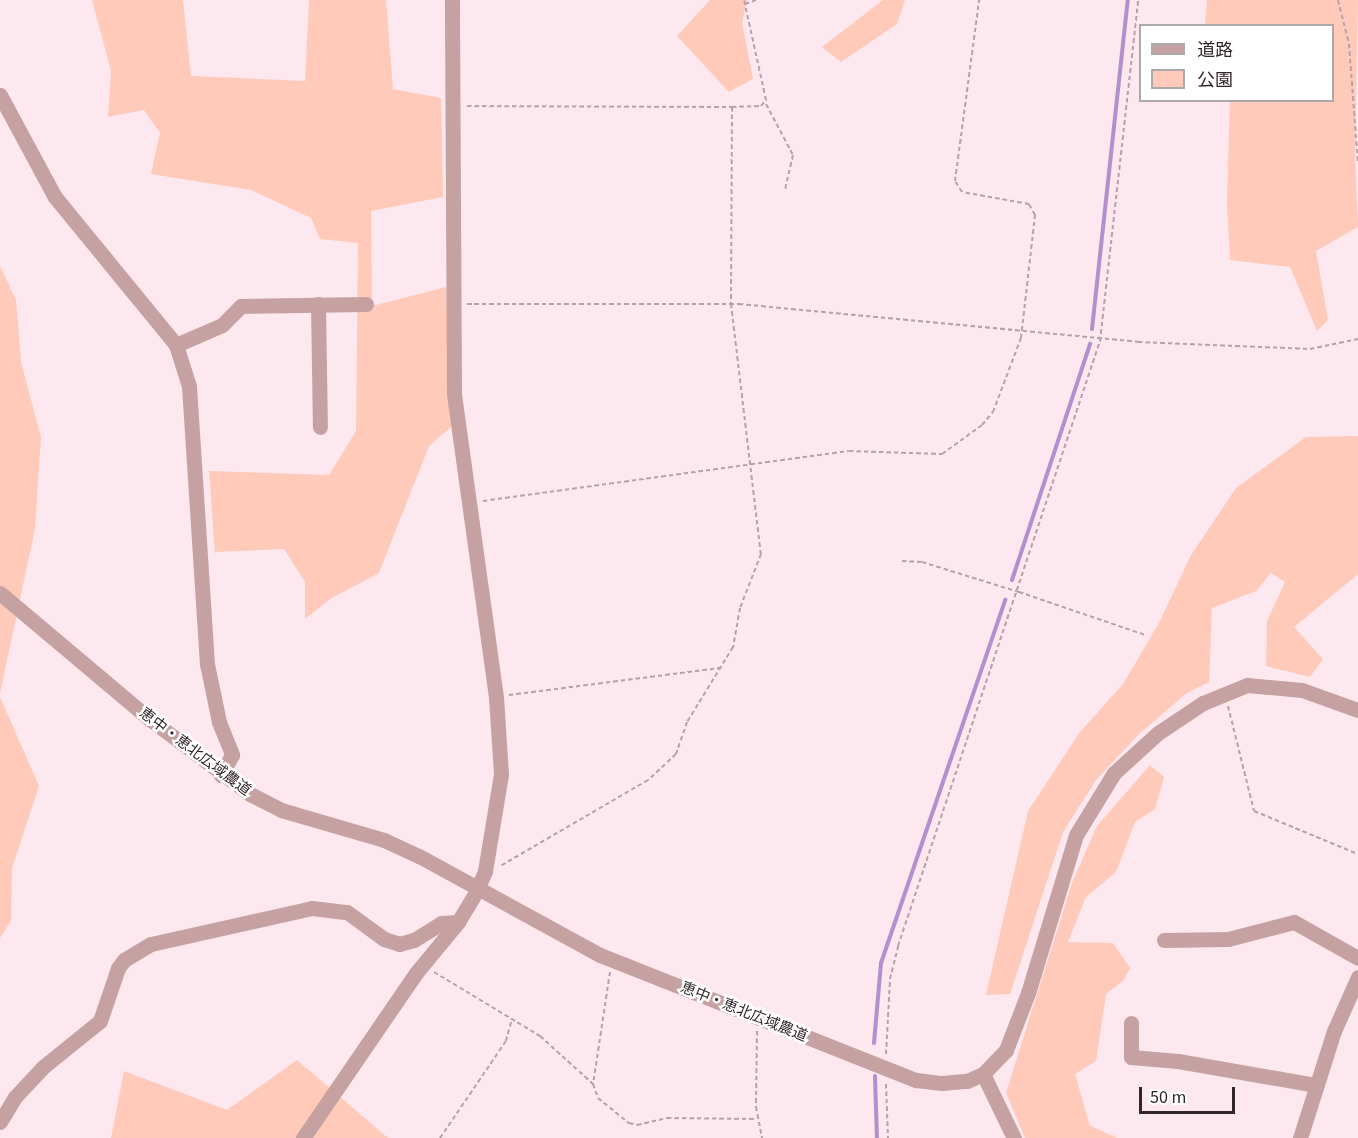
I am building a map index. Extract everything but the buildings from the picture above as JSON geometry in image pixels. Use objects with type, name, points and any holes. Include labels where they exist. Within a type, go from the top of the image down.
[{"type":"street","points":[[303,1138],[424,964],[458,922],[477,890],[485,871],[501,774],[496,697],[454,393],[452,0]]},
{"type":"street","points":[[0,95],[55,197],[176,345],[189,386],[207,664],[219,722],[232,755],[222,776]]},
{"type":"street","points":[[318,304],[320,427]]},
{"type":"street","points":[[176,345],[222,325],[241,306],[366,304]]},
{"type":"street","name":"恵中・恵北広域農道","points":[[0,593],[222,776],[281,810],[375,837],[410,852],[477,890],[611,959],[916,1080],[942,1083],[967,1081],[983,1074]]},
{"type":"street","points":[[1014,1138],[983,1074],[1006,1050],[1016,1031],[1058,887],[1091,806],[1114,773],[1158,733],[1223,693],[1247,685],[1283,686],[1358,710]]},
{"type":"street","points":[[0,1122],[15,1098],[43,1067],[96,1026],[118,968],[124,960],[151,944],[312,908],[347,912],[384,939],[399,944],[414,940],[441,923],[458,922]]},
{"type":"street","points":[[1164,940],[1228,939],[1294,922],[1358,958]]},
{"type":"street","points":[[1300,1138],[1315,1085],[1358,976]]},
{"type":"street","points":[[1131,1023],[1131,1057],[1178,1061],[1315,1085]]},
{"type":"path","points":[[756,0],[745,2],[765,103],[793,155],[785,189]]},
{"type":"path","points":[[469,503],[849,451],[942,454],[955,448],[993,412],[1022,332],[1033,208],[1021,202],[962,192],[955,181],[979,0]]},
{"type":"path","points":[[888,1138],[885,1068],[890,980],[898,946],[1019,592],[1100,341],[1138,0]]},
{"type":"path","points":[[1338,0],[1349,44],[1358,164]]},
{"type":"path","points":[[452,106],[732,107],[765,103]]},
{"type":"path","points":[[485,871],[503,865],[664,767],[676,754],[687,722],[733,647],[740,608],[761,554],[731,304],[732,107]]},
{"type":"path","points":[[453,304],[731,304],[1100,341],[1310,349],[1358,339]]},
{"type":"path","points":[[902,561],[922,562],[1145,635]]},
{"type":"path","points":[[496,697],[721,669]]},
{"type":"path","points":[[1223,693],[1254,811],[1358,854]]},
{"type":"path","points":[[593,1084],[611,959]]},
{"type":"path","points":[[424,964],[550,1043],[593,1084],[598,1098],[629,1123],[638,1125],[667,1118],[757,1119]]},
{"type":"path","points":[[757,1018],[757,1119],[762,1138]]},
{"type":"path","points":[[440,1138],[506,1041],[512,1019]]},
{"type":"green space","points":[[92,0],[183,0],[191,76],[305,81],[309,0],[386,0],[393,89],[441,98],[443,197],[371,211],[372,306],[446,287],[451,427],[429,446],[379,573],[330,599],[305,619],[305,582],[284,549],[215,552],[209,471],[329,475],[356,431],[358,243],[320,239],[311,218],[251,190],[151,174],[160,133],[144,110],[108,117],[111,71]]},
{"type":"green space","points":[[710,0],[747,0],[742,23],[753,79],[729,92],[677,36]]},
{"type":"green space","points":[[883,0],[905,0],[897,24],[841,62],[822,47]]},
{"type":"green space","points":[[1207,0],[1358,0],[1355,154],[1358,227],[1316,251],[1328,320],[1317,331],[1290,267],[1230,260],[1227,202],[1230,102],[1334,102],[1334,24],[1205,24]]},
{"type":"green space","points":[[0,266],[16,300],[21,362],[41,437],[35,529],[0,693]]},
{"type":"green space","points":[[1358,436],[1358,574],[1294,627],[1323,659],[1310,677],[1266,666],[1267,621],[1285,582],[1271,573],[1256,591],[1212,608],[1209,682],[1187,693],[1139,734],[1096,780],[1063,832],[1010,994],[986,995],[1028,811],[1080,732],[1123,684],[1159,623],[1191,555],[1236,488],[1306,437]]},
{"type":"green space","points":[[0,697],[39,786],[12,868],[11,921],[0,938]]},
{"type":"green space","points":[[1150,765],[1164,777],[1155,809],[1135,822],[1116,872],[1086,897],[1068,942],[1113,943],[1130,968],[1124,980],[1106,994],[1096,1061],[1075,1074],[1090,1126],[1118,1138],[1025,1138],[1006,1093],[1072,883],[1097,826]]},
{"type":"green space","points":[[297,1060],[388,1138],[111,1138],[124,1071],[227,1110]]},
{"type":"waterway","points":[[1092,329],[1128,0]]},
{"type":"waterway","points":[[1012,580],[1090,344]]},
{"type":"waterway","points":[[874,1043],[881,963],[1005,600]]},
{"type":"waterway","points":[[875,1076],[877,1138]]}]
